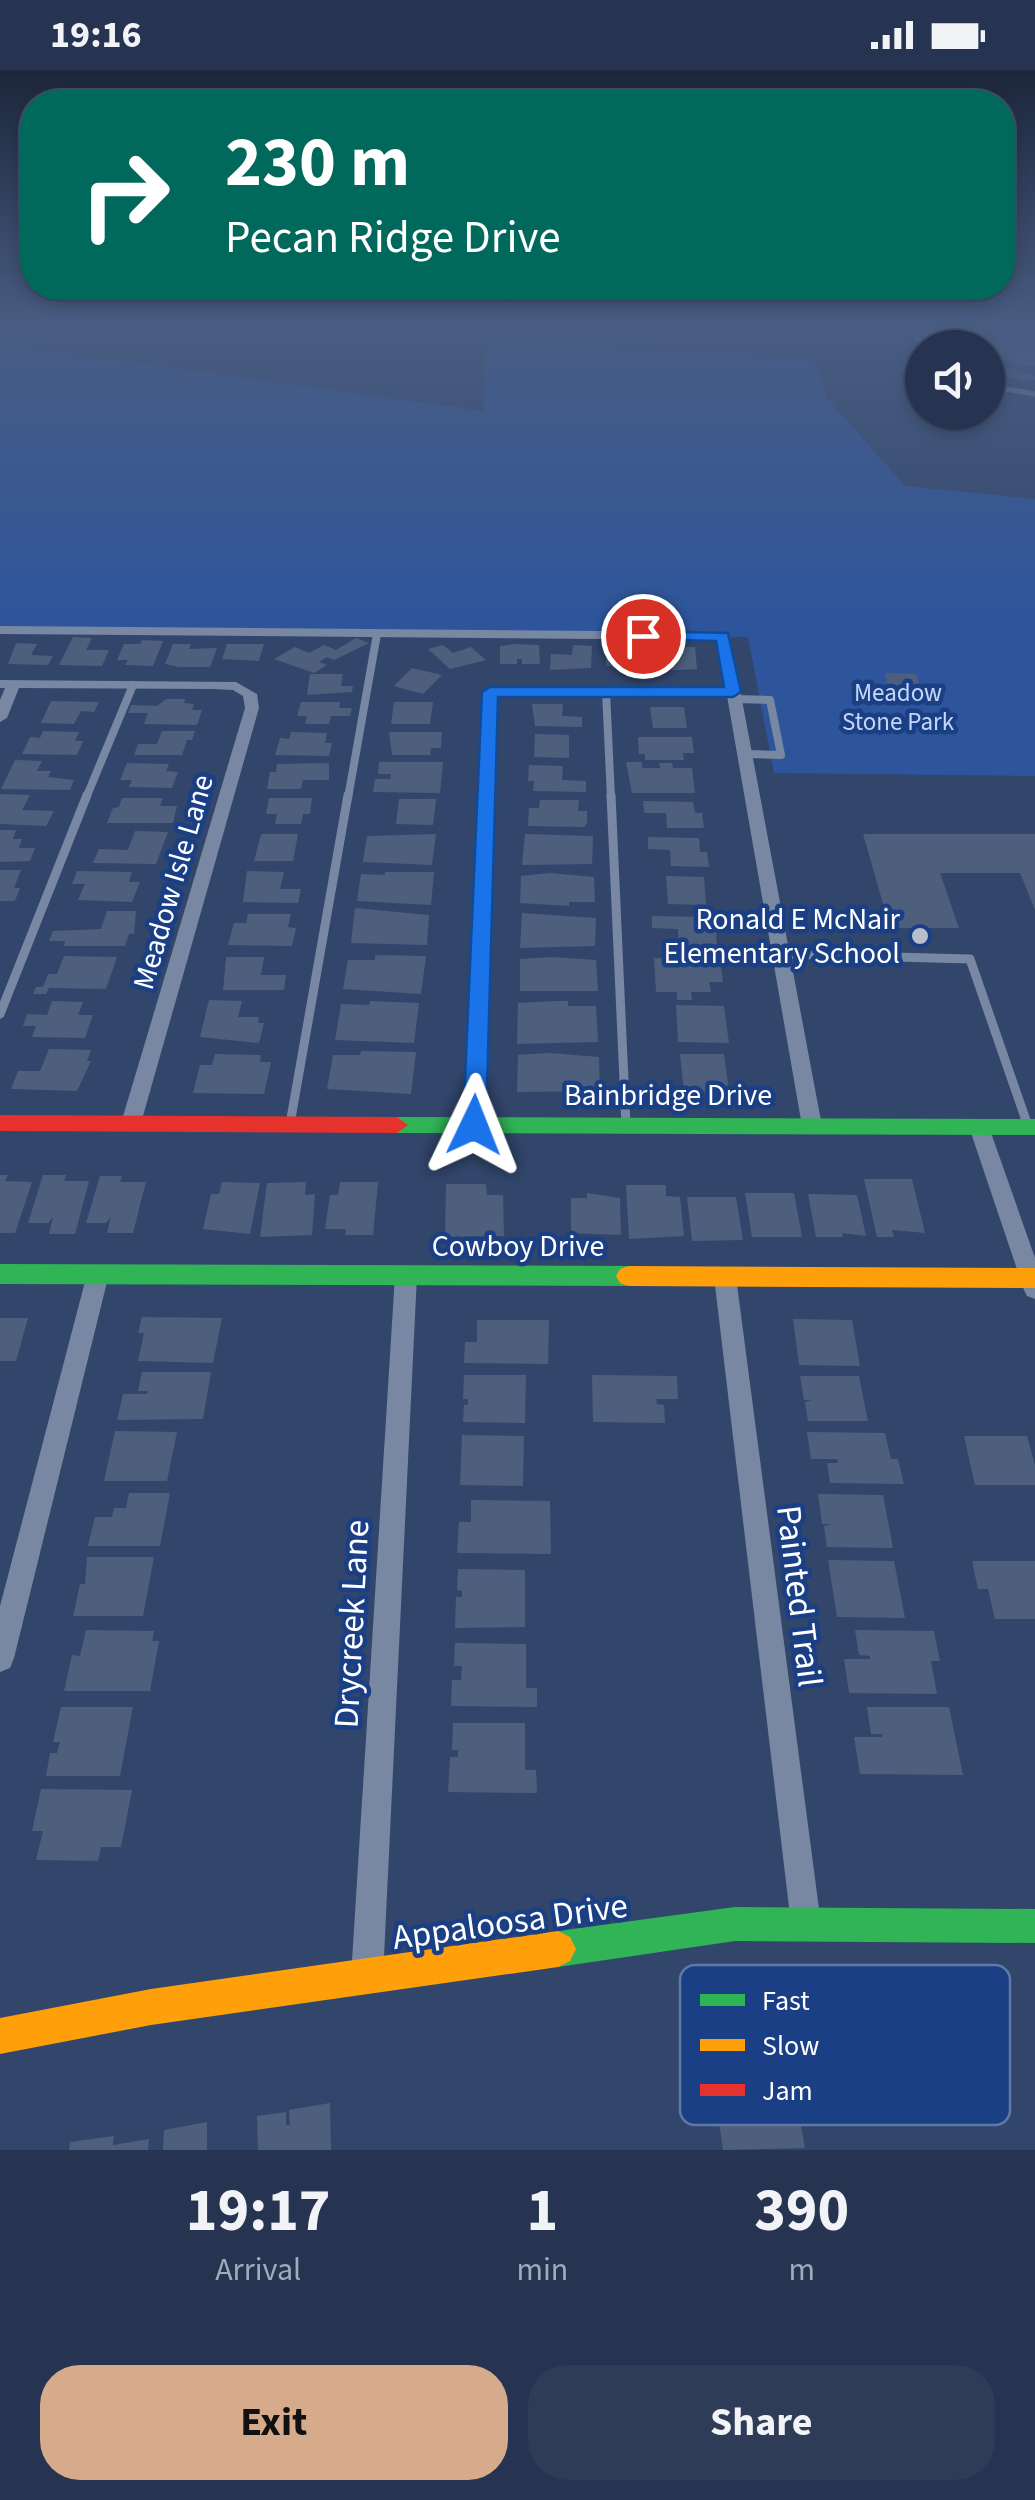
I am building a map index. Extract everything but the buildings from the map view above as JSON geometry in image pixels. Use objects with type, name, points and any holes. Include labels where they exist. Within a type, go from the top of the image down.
[{"type":"street","points":[[723,636],[812,1126]]},
{"type":"street","points":[[0,718],[7,684],[133,685]]},
{"type":"street","name":"Meadow Isle Lane","points":[[132,1123],[252,708],[250,694],[236,686],[133,685]]},
{"type":"street","points":[[474,1125],[490,692],[734,695]]},
{"type":"street","name":"Bainbridge Drive","points":[[0,1123],[1032,1127]]},
{"type":"street","points":[[979,1127],[1034,1282]]},
{"type":"street","name":"Cowboy Drive","points":[[0,1274],[725,1276],[1034,1282]]},
{"type":"street","points":[[0,1658],[98,1274]]},
{"type":"street","name":"Drycreek Lane","points":[[367,1977],[406,1275]]},
{"type":"street","name":"Painted Trail","points":[[725,1276],[806,1924]]},
{"type":"street","name":"Appaloosa Drive","points":[[0,2036],[151,2007],[735,1924],[1035,1926]]},
{"type":"lane","points":[[0,630],[723,636]]},
{"type":"lane","points":[[290,1124],[378,634]]},
{"type":"lane","points":[[0,1014],[133,685]]},
{"type":"lane","points":[[606,691],[626,1125]]},
{"type":"lane","points":[[734,695],[770,700],[781,754],[744,754]]},
{"type":"lane","points":[[780,954],[970,959],[1032,1127]]},
{"type":"green space","name":"Meadow Stone Park","points":[[0,423],[849,423],[905,486],[1035,499],[1035,776],[774,773],[748,637],[0,628]]},
{"type":"traffic: fast","points":[[397,1125],[1035,1127]]},
{"type":"traffic: fast","points":[[0,1274],[629,1276]]},
{"type":"traffic: fast","points":[[558,1949],[735,1924],[1035,1926]]},
{"type":"traffic: slow","points":[[629,1276],[1035,1278]]},
{"type":"traffic: slow","points":[[0,2036],[151,2007],[558,1949]]},
{"type":"traffic: jam","points":[[0,1123],[397,1125]]},
{"type":"place","name":"Ronald E McNair Elementary School","points":[[920,936]]},
{"type":"route","points":[[474,1125],[490,692],[733,692],[723,636],[643,636]]}]
